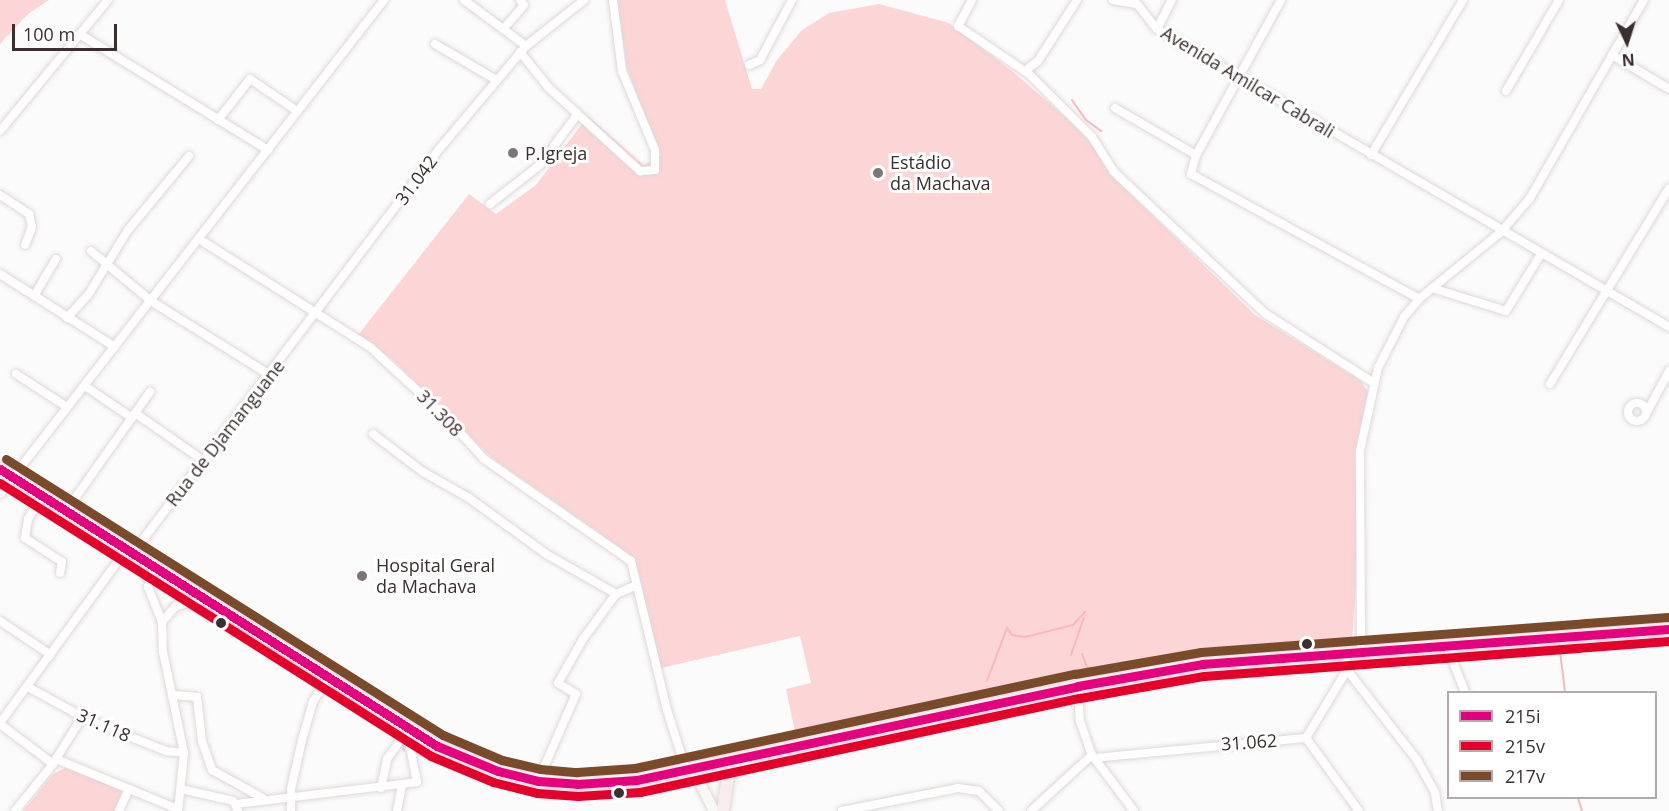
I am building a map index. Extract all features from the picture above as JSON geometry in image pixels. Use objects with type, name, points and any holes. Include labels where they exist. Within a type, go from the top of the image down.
[{"type":"main road","points":[[0,469],[406,728],[464,759],[538,781],[614,783],[760,755],[1078,686],[1203,664],[1361,649],[1669,629]]},
{"type":"main road","points":[[723,811],[728,775],[760,755]]},
{"type":"street","points":[[0,131],[108,0]]},
{"type":"street","points":[[0,493],[384,0]]},
{"type":"street","points":[[464,0],[505,27],[577,116],[640,171],[655,170],[655,150],[622,70],[613,0]]},
{"type":"street","name":"31.042","points":[[317,313],[496,80],[523,49],[584,0]]},
{"type":"street","points":[[749,65],[760,60],[792,0]]},
{"type":"street","points":[[972,0],[958,26],[1025,71],[1092,137],[1114,172],[1266,314],[1374,383]]},
{"type":"street","points":[[1025,71],[1038,61],[1077,0]]},
{"type":"street","points":[[1113,0],[1134,2]]},
{"type":"street","points":[[1157,29],[1172,0]]},
{"type":"street","points":[[1281,0],[1190,168],[1195,176],[1419,298]]},
{"type":"street","points":[[1371,155],[1463,0]]},
{"type":"street","points":[[1506,91],[1559,0]]},
{"type":"street","points":[[1361,649],[1360,451],[1374,383],[1392,340],[1419,298],[1501,232],[1530,198],[1644,0]]},
{"type":"street","points":[[505,27],[525,2]]},
{"type":"street","name":"Avenida Amilcar Cabrali","points":[[1134,2],[1157,29],[1501,232],[1609,291],[1669,327]]},
{"type":"street","points":[[81,35],[268,150]]},
{"type":"street","points":[[435,44],[496,80]]},
{"type":"street","points":[[1612,55],[1669,89]]},
{"type":"street","points":[[218,120],[250,79],[297,111]]},
{"type":"street","points":[[1115,108],[1196,155]]},
{"type":"street","points":[[490,204],[540,165],[577,116]]},
{"type":"street","points":[[67,318],[108,265],[128,230],[189,156]]},
{"type":"street","points":[[1550,384],[1609,291],[1669,188]]},
{"type":"street","points":[[0,195],[29,214],[32,227],[25,245]]},
{"type":"street","name":"31.308","points":[[199,239],[386,359],[484,459],[561,515],[631,561],[635,586],[689,769]]},
{"type":"street","points":[[91,251],[151,301],[270,375]]},
{"type":"street","points":[[1432,288],[1506,311],[1541,254]]},
{"type":"street","points":[[34,296],[56,259]]},
{"type":"street","points":[[0,274],[115,347]]},
{"type":"street","name":"Rua de Djamanguane","points":[[0,723],[129,552],[204,461],[317,313]]},
{"type":"street","points":[[1656,392],[1628,410],[1630,418],[1637,422],[1646,415],[1669,371]]},
{"type":"street","points":[[16,374],[67,407]]},
{"type":"street","points":[[85,386],[204,461]]},
{"type":"street","points":[[66,511],[150,392]]},
{"type":"street","points":[[1636,404],[1645,408],[1646,415]]},
{"type":"street","points":[[374,434],[423,472],[469,498],[546,554],[616,594]]},
{"type":"street","points":[[42,496],[28,519],[25,538],[62,562],[60,573]]},
{"type":"street","points":[[0,723],[54,762],[129,789],[174,810],[181,789],[184,753],[164,652],[162,622],[148,587],[155,567]]},
{"type":"street","points":[[538,781],[576,694],[558,683],[583,639],[616,594],[635,586]]},
{"type":"street","points":[[162,622],[176,606],[204,599]]},
{"type":"street","points":[[0,621],[51,655]]},
{"type":"street","points":[[1446,644],[1464,691]]},
{"type":"street","points":[[1344,652],[1347,670],[1417,760],[1435,793],[1438,811]]},
{"type":"street","points":[[1347,670],[1306,738],[1359,811]]},
{"type":"street","points":[[291,811],[290,795],[313,702],[328,677]]},
{"type":"street","points":[[1078,686],[1080,721],[1093,757],[1134,811]]},
{"type":"street","name":"31.118","points":[[28,687],[82,717],[160,749],[184,753]]},
{"type":"street","points":[[174,694],[197,697],[202,741],[212,770],[263,798]]},
{"type":"street","points":[[15,811],[54,762],[82,717]]},
{"type":"street","points":[[181,789],[237,808],[263,798],[381,788],[417,782],[406,728]]},
{"type":"street","points":[[381,788],[387,759],[406,728]]},
{"type":"street","name":"31.062","points":[[1093,757],[1306,738]]},
{"type":"street","points":[[1031,811],[1093,757]]},
{"type":"street","points":[[689,769],[714,811]]},
{"type":"street","points":[[397,811],[402,785]]},
{"type":"street","points":[[842,811],[958,788],[979,791],[999,811]]},
{"type":"street","points":[[119,811],[129,789]]},
{"type":"shaded area","points":[[0,0],[49,0],[28,14],[0,44]]},
{"type":"shaded area","points":[[617,0],[725,0],[752,89],[761,89],[777,60],[801,31],[829,13],[879,4],[949,23],[1012,71],[1091,139],[1117,181],[1255,315],[1360,380],[1368,392],[1355,454],[1358,559],[1352,640],[1173,657],[796,737],[786,689],[811,683],[800,636],[661,668],[622,549],[492,458],[392,359],[358,335],[469,194],[496,214],[536,185],[588,116],[644,165],[661,155],[627,69]]},
{"type":"shaded area","points":[[67,767],[123,791],[114,811],[23,811],[53,774]]},
{"type":"waterway","points":[[1072,100],[1086,120],[1101,131]]},
{"type":"waterway","points":[[197,602],[322,681]]},
{"type":"waterway","points":[[1007,628],[1012,635],[1025,637],[1073,625],[1085,612]]},
{"type":"waterway","points":[[1071,655],[1084,618]]},
{"type":"waterway","points":[[987,681],[1007,628]]},
{"type":"waterway","points":[[1082,654],[1087,667],[1103,670],[1171,657],[1343,642]]},
{"type":"waterway","points":[[1559,643],[1565,691]]},
{"type":"waterway","points":[[327,684],[400,734]]},
{"type":"waterway","points":[[402,743],[404,751]]},
{"type":"waterway","points":[[1578,799],[1582,811]]},
{"type":"transit line","name":"217v","points":[[6,459],[443,735],[502,760],[540,769],[577,772],[635,768],[1075,674],[1201,652],[1668,617]]},
{"type":"transit line","name":"215i","points":[[0,469],[437,746],[498,771],[538,781],[577,784],[637,780],[1078,686],[1203,664],[1669,629]]},
{"type":"transit line","name":"215v","points":[[0,483],[431,756],[493,782],[537,793],[578,796],[640,792],[1080,698],[1204,676],[1669,641]]},
{"type":"place","name":"P.Igreja","points":[[513,153]]},
{"type":"place","name":"Estádio da Machava","points":[[878,173]]},
{"type":"place","name":"Hospital Geral da Machava","points":[[362,576]]}]
